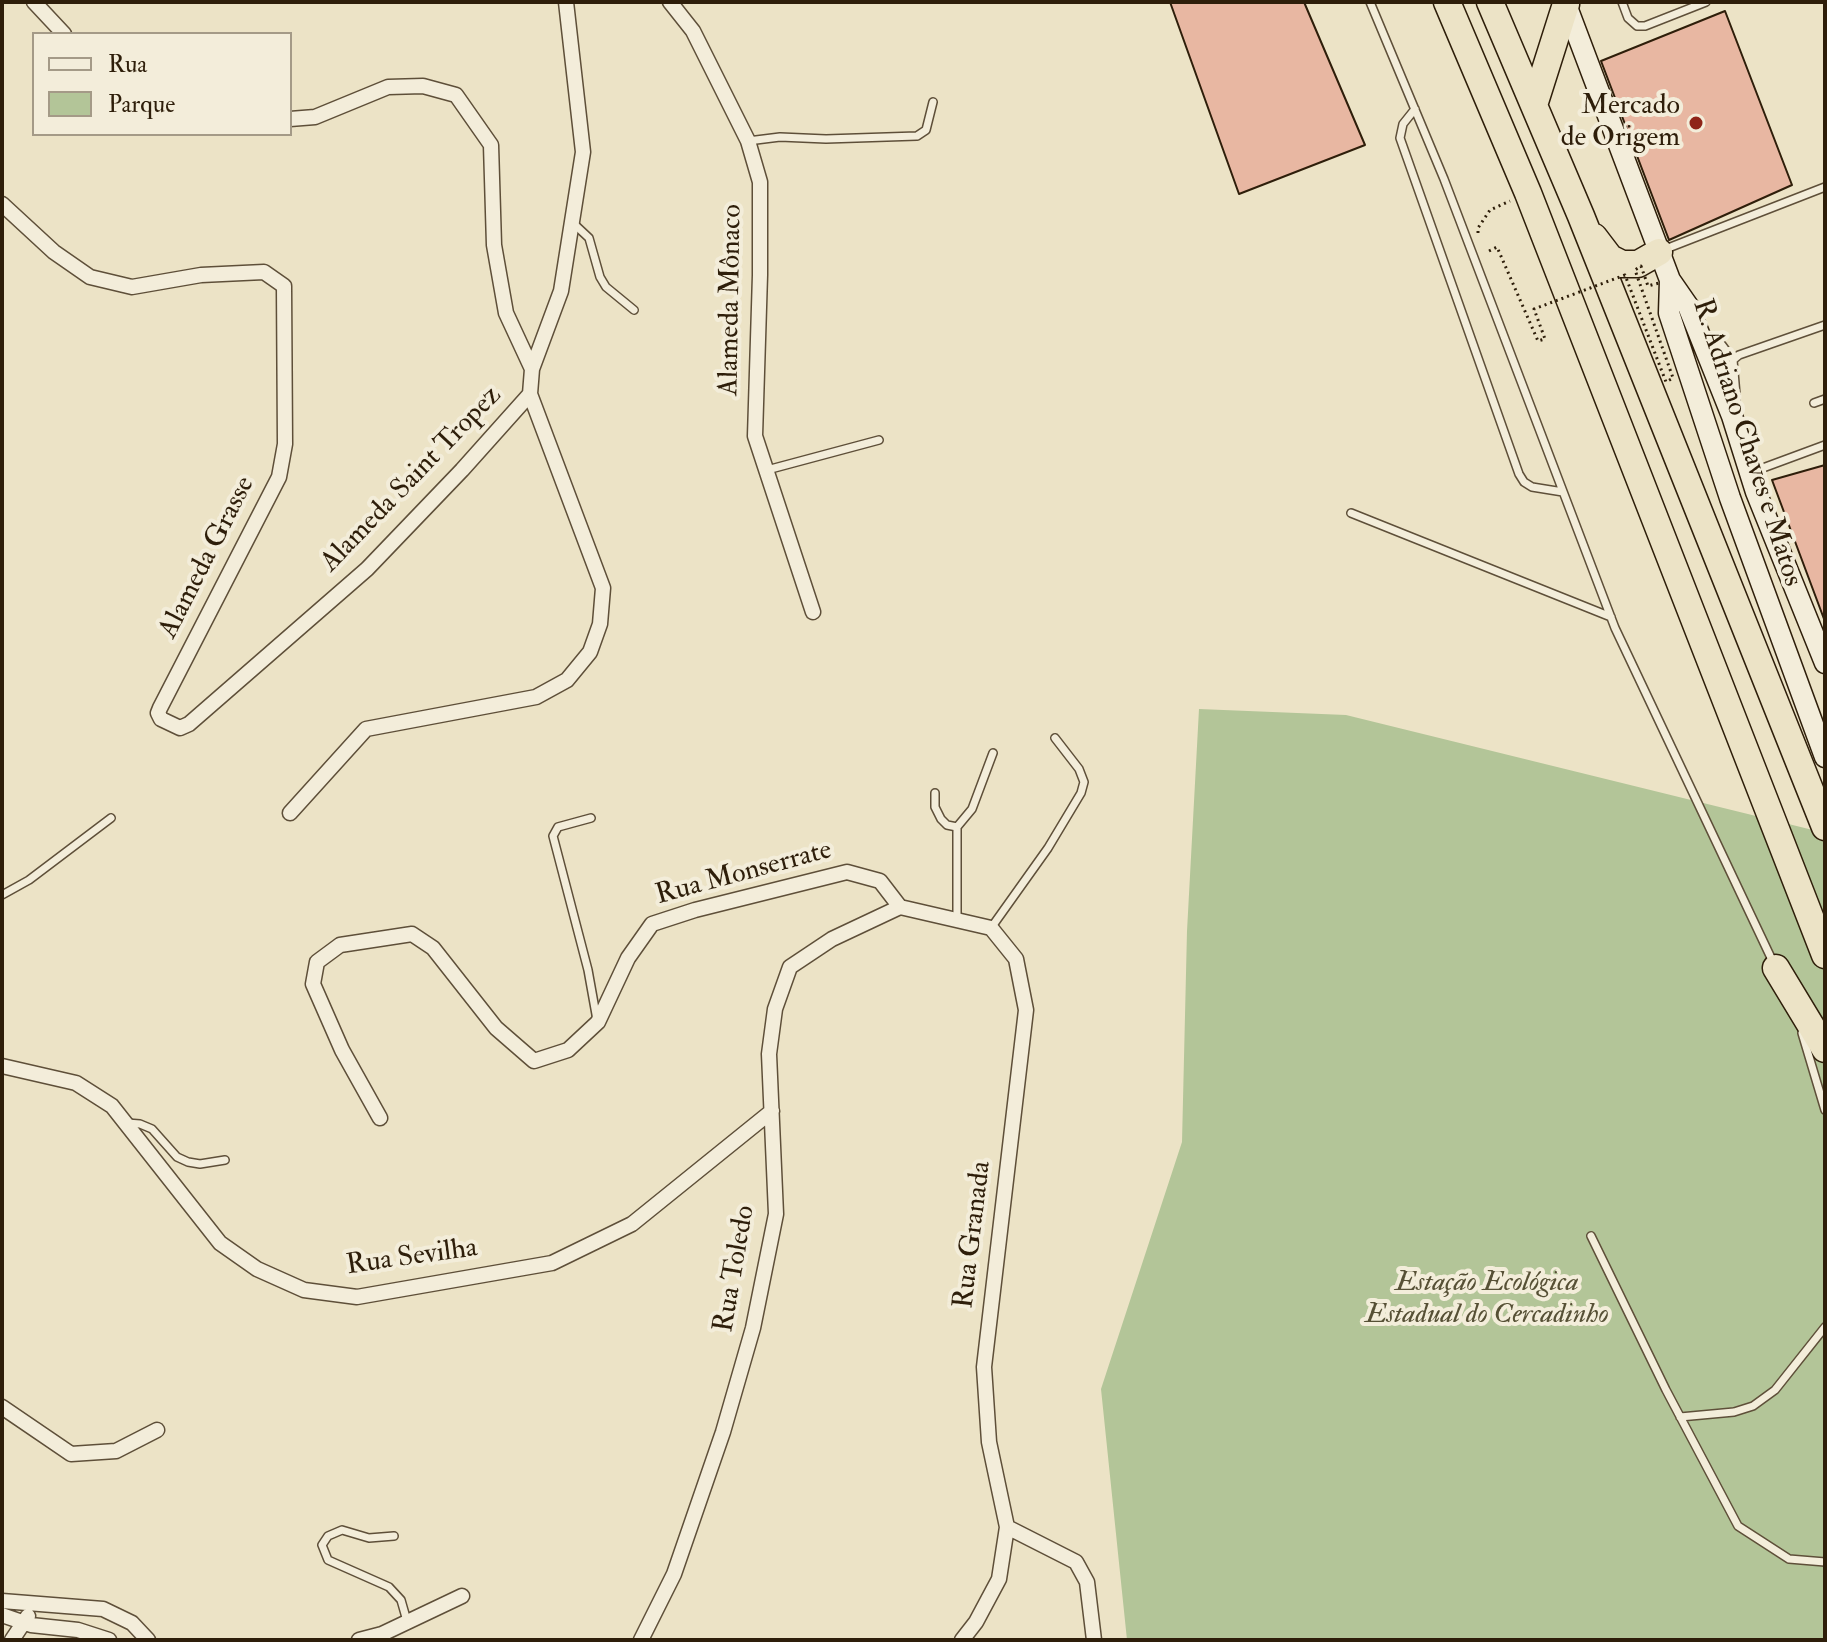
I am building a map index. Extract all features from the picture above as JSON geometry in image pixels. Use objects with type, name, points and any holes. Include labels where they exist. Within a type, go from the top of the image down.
[{"type":"highway","points":[[1447,2],[1528,193],[1825,955]]},
{"type":"highway","points":[[1490,2],[1581,216],[1825,827]]},
{"type":"highway","points":[[1534,105],[1566,3]]},
{"type":"highway","points":[[1581,216],[1610,258],[1622,264],[1638,264],[1659,252]]},
{"type":"highway","points":[[1776,968],[1825,1049]]},
{"type":"street","points":[[34,2],[62,32]]},
{"type":"street","name":"Alameda Saint Tropez","points":[[170,725],[180,728],[189,724],[367,569],[530,394],[532,369],[561,291],[583,152],[566,2]]},
{"type":"street","name":"Alameda Mônaco","points":[[670,2],[693,31],[748,141],[760,182],[755,436],[813,612]]},
{"type":"street","name":"R. Adriano Chaves e Matos","points":[[1566,3],[1659,252],[1669,313],[1730,498],[1818,730],[1825,757]]},
{"type":"street","points":[[292,119],[315,117],[388,87],[423,86],[456,95],[491,145],[494,245],[506,313],[532,369]]},
{"type":"street","name":"Alameda Grasse","points":[[2,204],[54,252],[90,277],[132,287],[201,275],[264,272],[284,286],[285,444],[279,477],[160,708],[158,713],[161,719],[170,725]]},
{"type":"street","name":"R. Adriano Chaves e Matos","points":[[1664,282],[1688,306],[1825,663]]},
{"type":"street","points":[[290,813],[366,729],[536,697],[567,680],[590,652],[600,624],[603,588],[530,394]]},
{"type":"street","name":"Rua Monserrate","points":[[380,1118],[342,1050],[313,984],[317,962],[340,945],[412,934],[433,948],[496,1028],[534,1061],[568,1050],[598,1022],[628,958],[652,924],[695,910],[847,872],[880,881],[900,907]]},
{"type":"street","points":[[900,907],[991,928]]},
{"type":"street","name":"Rua Toledo","points":[[641,1640],[674,1574],[723,1432],[753,1328],[776,1214],[769,1054],[775,1009],[790,967],[832,939],[900,907]]},
{"type":"street","name":"Rua Granada","points":[[962,1640],[976,1622],[999,1579],[1007,1527],[989,1442],[984,1367],[1026,1010],[1016,959],[991,928]]},
{"type":"street","name":"Rua Sevilha","points":[[2,1066],[76,1083],[112,1106],[220,1243],[257,1269],[304,1290],[357,1297],[552,1263],[632,1224],[772,1111]]},
{"type":"street","points":[[2,1407],[71,1454],[116,1451],[157,1430]]},
{"type":"street","points":[[1007,1527],[1076,1562],[1087,1582],[1094,1640]]},
{"type":"street","points":[[359,1640],[382,1634],[462,1596]]},
{"type":"street","points":[[2,1601],[103,1609],[132,1623],[148,1640]]},
{"type":"street","points":[[12,1640],[34,1605]]},
{"type":"street","points":[[2,1615],[24,1623],[78,1630],[109,1640]]},
{"type":"lane","points":[[1370,2],[1415,109],[1611,617],[1776,968],[1808,1048],[1825,1110]]},
{"type":"lane","points":[[1622,2],[1628,18],[1637,26],[1645,26],[1706,2]]},
{"type":"lane","points":[[748,141],[780,137],[841,139],[917,136],[926,130],[933,102]]},
{"type":"lane","points":[[1415,109],[1403,124],[1400,138],[1519,474],[1532,487],[1563,492]]},
{"type":"lane","points":[[1659,252],[1825,187]]},
{"type":"lane","points":[[573,223],[589,238],[606,287],[634,310]]},
{"type":"lane","points":[[1733,360],[1739,355],[1825,325]]},
{"type":"lane","points":[[1700,338],[1722,345],[1733,360],[1736,395],[1732,416]]},
{"type":"lane","points":[[1814,403],[1825,399]]},
{"type":"lane","points":[[767,470],[879,440]]},
{"type":"lane","points":[[1750,473],[1825,445]]},
{"type":"lane","points":[[1351,513],[1611,617]]},
{"type":"lane","points":[[991,928],[1048,848],[1081,793],[1084,782],[1079,769],[1055,738]]},
{"type":"lane","points":[[957,918],[957,827],[972,809],[993,753]]},
{"type":"lane","points":[[935,793],[935,807],[941,819],[947,825],[957,827]]},
{"type":"lane","points":[[2,895],[29,880],[111,818]]},
{"type":"lane","points":[[591,818],[558,827],[553,836],[588,970],[598,1022]]},
{"type":"lane","points":[[125,1123],[147,1125],[182,1160],[200,1164],[225,1160]]},
{"type":"lane","points":[[1591,1236],[1680,1417],[1738,1526],[1789,1559],[1825,1562]]},
{"type":"lane","points":[[1680,1417],[1734,1412],[1753,1406],[1775,1390],[1825,1327]]},
{"type":"lane","points":[[394,1536],[369,1538],[342,1530],[328,1536],[322,1545],[328,1560],[389,1587],[401,1600],[407,1621]]},
{"type":"path","points":[[1478,236],[1478,228],[1490,210],[1528,193]]},
{"type":"path","points":[[1489,251],[1497,247],[1538,341],[1545,339],[1534,309],[1625,275],[1666,382],[1673,378],[1635,270],[1641,266],[1648,286],[1664,282]]},
{"type":"green space","name":"Estação Ecológica Estadual do Cercadinho","points":[[1199,709],[1346,715],[1825,833],[1825,1640],[1127,1640],[1101,1389],[1182,1142],[1187,931]]},
{"type":"building","points":[[1170,2],[1304,2],[1365,145],[1239,194]]},
{"type":"building","name":"Mercado de Origem","points":[[1725,11],[1792,185],[1669,240],[1601,61]]},
{"type":"building","points":[[1825,465],[1825,618],[1824,619],[1772,480]]},
{"type":"place","name":"Mercado de Origem","points":[[1696,123]]}]
